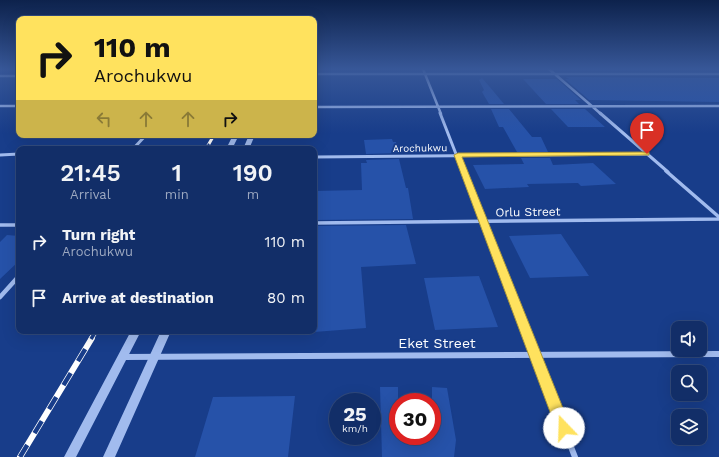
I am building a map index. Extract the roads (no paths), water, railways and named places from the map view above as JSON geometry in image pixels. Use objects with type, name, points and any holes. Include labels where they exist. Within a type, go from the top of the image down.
[{"type":"street","points":[[432,90],[575,457]]},
{"type":"street","points":[[573,90],[719,218]]},
{"type":"street","points":[[317,107],[589,105],[719,106]]},
{"type":"street","points":[[0,106],[16,106]]},
{"type":"street","points":[[136,146],[143,138]]},
{"type":"street","points":[[0,155],[16,154]]},
{"type":"street","name":"Arochukwu","points":[[317,157],[647,154]]},
{"type":"street","name":"Orlu Street","points":[[317,223],[719,218]]},
{"type":"street","points":[[0,225],[16,225]]},
{"type":"street","points":[[0,297],[16,279]]},
{"type":"street","points":[[70,457],[134,334]]},
{"type":"street","points":[[109,457],[165,334]]},
{"type":"street","name":"Eket Street","points":[[123,357],[719,354]]},
{"type":"railway","points":[[208,146],[212,138]]},
{"type":"railway","points":[[91,339],[94,334]]},
{"type":"railway","points":[[20,457],[92,338]]}]
